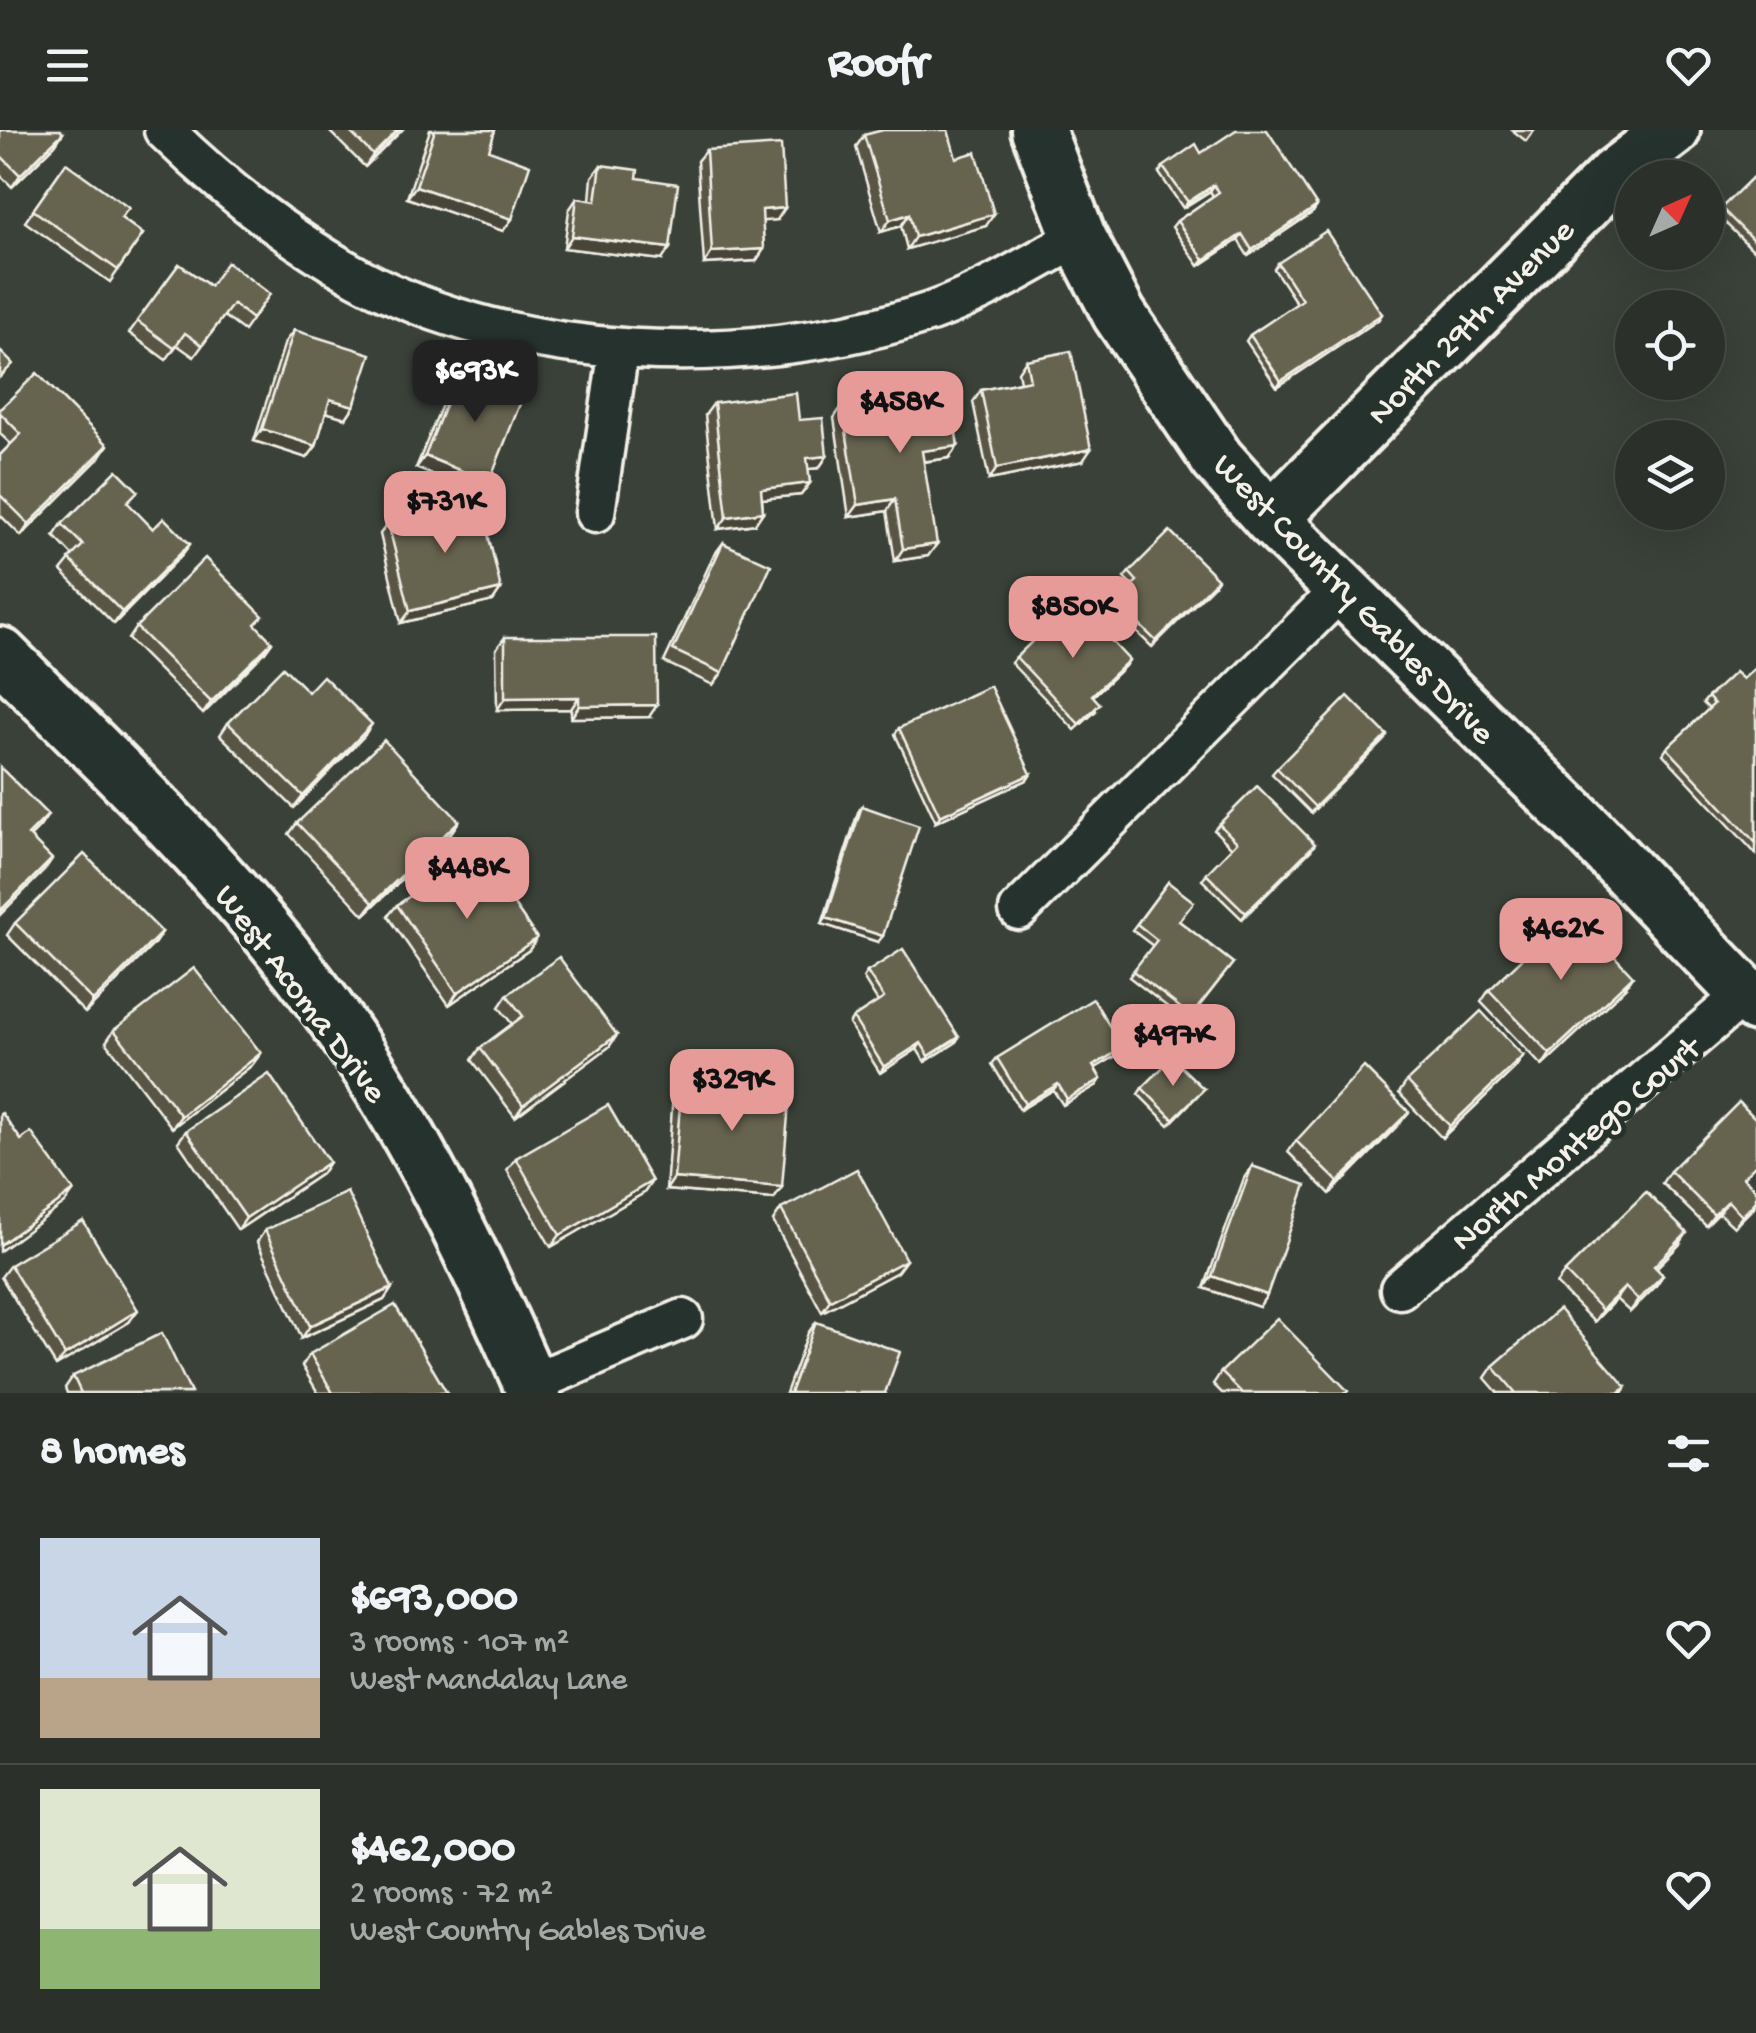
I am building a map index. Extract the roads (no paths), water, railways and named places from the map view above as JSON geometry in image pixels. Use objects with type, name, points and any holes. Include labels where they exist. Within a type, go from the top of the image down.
[{"type":"street","points":[[164,130],[264,218],[359,278],[470,321],[618,348],[746,348],[838,336],[915,317],[964,299],[1079,238]]},
{"type":"street","name":"West Country Gables Drive","points":[[1038,130],[1079,238],[1163,383],[1218,459],[1271,518],[1751,999]]},
{"type":"street","name":"North 29th Avenue","points":[[1271,518],[1613,176],[1674,130]]},
{"type":"street","points":[[596,513],[618,348]]},
{"type":"street","points":[[1019,910],[1342,589]]},
{"type":"street","name":"West Acoma Drive","points":[[0,654],[189,846],[281,952],[366,1065],[419,1152],[532,1389],[683,1319]]},
{"type":"street","name":"North Montego Court","points":[[1400,1289],[1751,999]]}]
